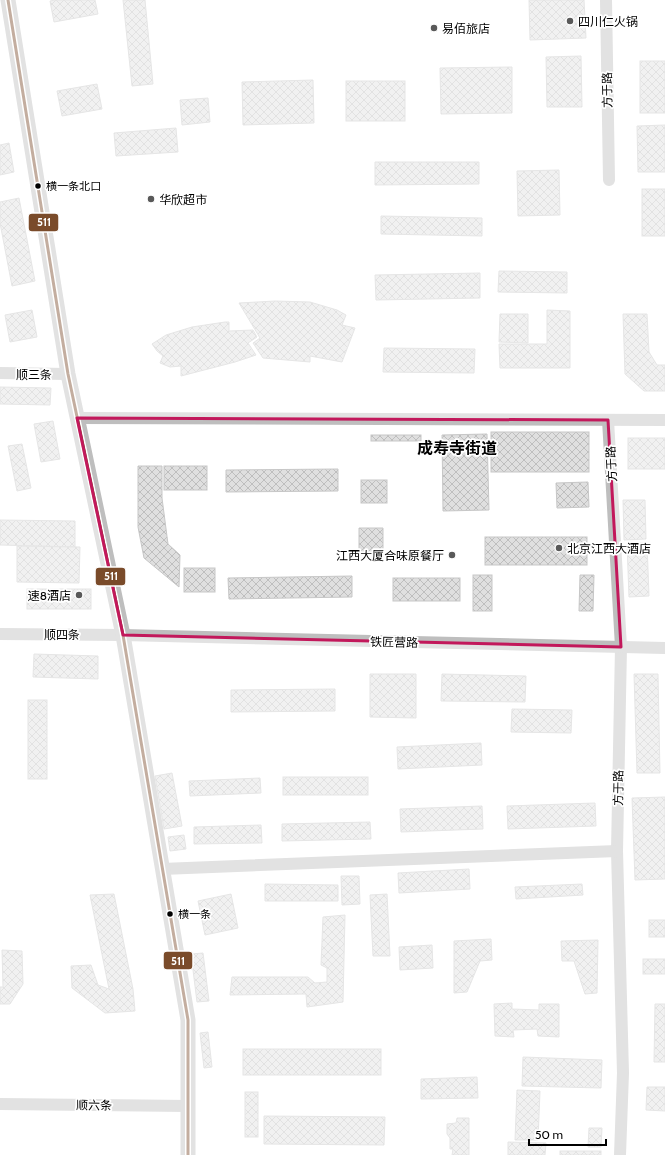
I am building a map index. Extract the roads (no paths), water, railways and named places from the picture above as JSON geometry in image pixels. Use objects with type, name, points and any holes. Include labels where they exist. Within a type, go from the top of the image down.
[{"type":"street","points":[[8,0],[68,374],[123,634],[188,1020],[188,1155]]},
{"type":"street","name":"方于路","points":[[606,0],[609,180]]},
{"type":"street","name":"顺三条","points":[[0,373],[68,374]]},
{"type":"street","points":[[77,418],[665,420]]},
{"type":"street","name":"方于路","points":[[608,420],[621,647],[617,851],[623,1073],[620,1155]]},
{"type":"street","name":"顺四条","points":[[0,634],[123,634]]},
{"type":"street","name":"铁匠营路","points":[[123,634],[665,648]]},
{"type":"street","points":[[162,869],[617,851]]},
{"type":"street","name":"顺六条","points":[[0,1104],[188,1106]]},
{"type":"place","name":"四川仁火锅","points":[[570,21]]},
{"type":"place","name":"易佰旅店","points":[[434,28]]},
{"type":"place","name":"横一条北口","points":[[38,186]]},
{"type":"place","name":"华欣超市","points":[[151,199]]},
{"type":"place","name":"北京江西大酒店","points":[[559,548]]},
{"type":"place","name":"江西大厦合味原餐厅","points":[[452,555]]},
{"type":"place","name":"速8酒店","points":[[79,595]]},
{"type":"place","name":"横一条","points":[[170,914]]},
{"type":"district","name":"成寿寺街道","points":[[457,448]]}]
